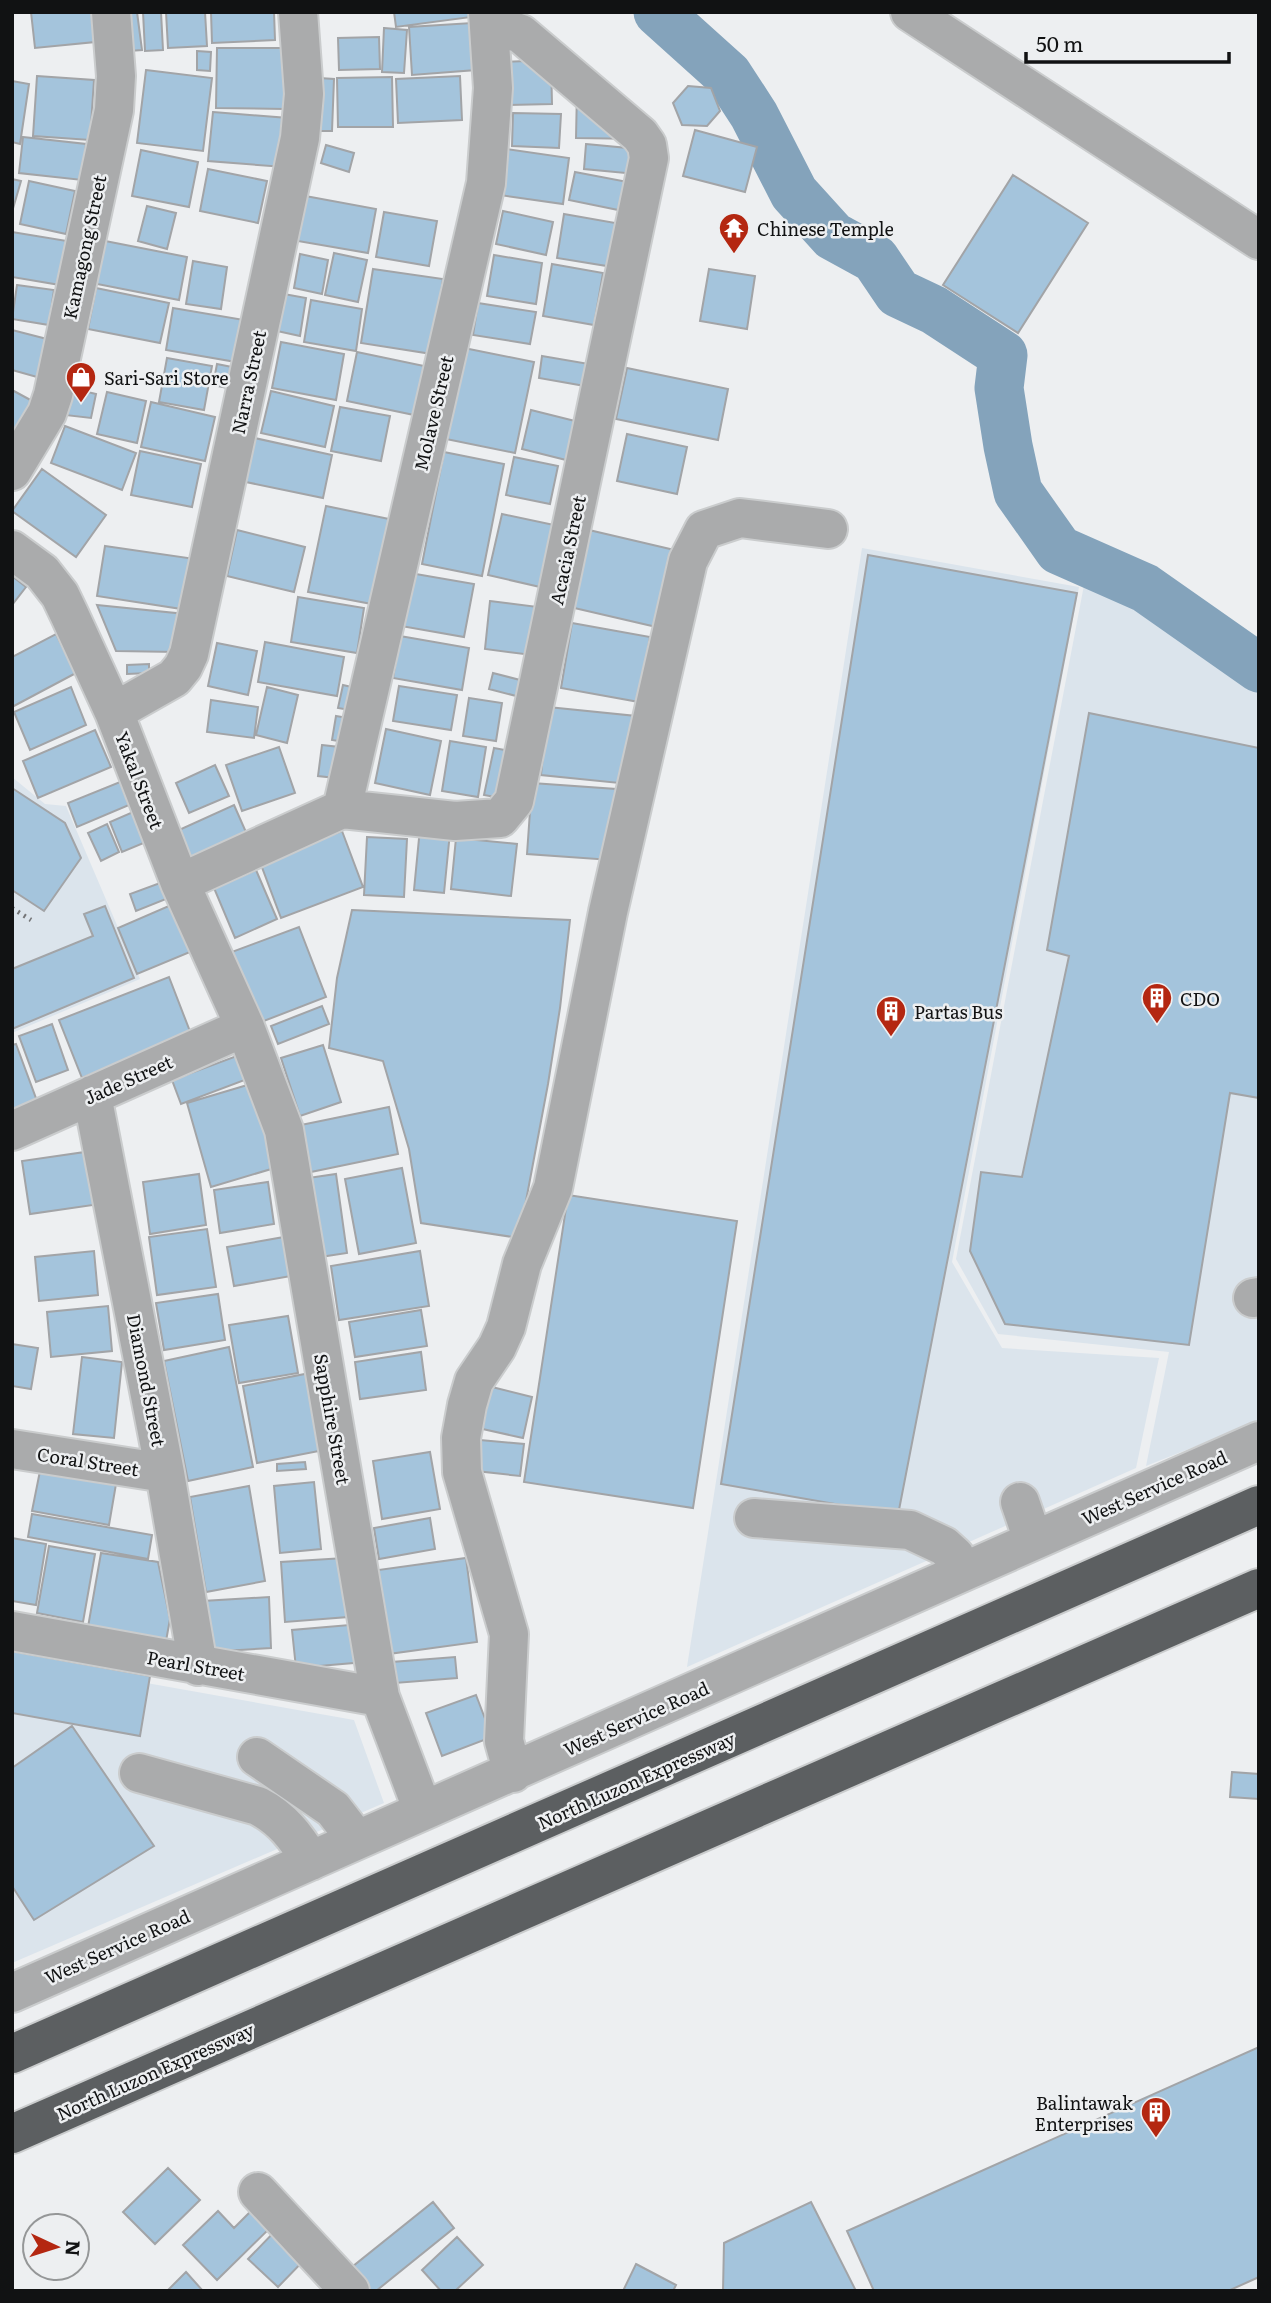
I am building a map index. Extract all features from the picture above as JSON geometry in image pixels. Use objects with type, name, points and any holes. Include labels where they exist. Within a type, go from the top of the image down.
[{"type":"highway","name":"North Luzon Expressway","points":[[12,2054],[1259,1505]]},
{"type":"highway","name":"North Luzon Expressway","points":[[12,2134],[1259,1588]]},
{"type":"street","name":"Kamagong Street","points":[[12,471],[47,414],[56,381],[114,110],[116,76],[111,12]]},
{"type":"street","name":"Narra Street","points":[[114,712],[174,678],[189,654],[300,138],[303,94],[298,12]]},
{"type":"street","points":[[910,12],[1259,240]]},
{"type":"street","name":"Molave Street","points":[[342,809],[486,183],[493,88],[489,20]]},
{"type":"street","name":"Acacia Street","points":[[342,809],[455,821],[483,821],[500,818],[514,801],[649,158],[647,145],[640,135],[521,34],[489,20]]},
{"type":"street","points":[[513,1773],[504,1741],[509,1634],[462,1472],[461,1438],[467,1405],[474,1381],[506,1328],[522,1264],[553,1188],[608,912],[688,561],[704,530],[740,518],[828,530]]},
{"type":"street","name":"Yakal Street","points":[[12,550],[42,572],[60,595],[114,712],[180,883],[245,1027]]},
{"type":"street","points":[[180,883],[342,809]]},
{"type":"street","name":"Jade Street","points":[[12,1131],[245,1027]]},
{"type":"street","name":"Sapphire Street","points":[[245,1027],[284,1130],[380,1697],[423,1811]]},
{"type":"street","name":"Diamond Street","points":[[92,1096],[165,1473],[198,1665]]},
{"type":"street","name":"West Service Road","points":[[12,1993],[1259,1441]]},
{"type":"street","name":"Coral Street","points":[[12,1449],[165,1473]]},
{"type":"street","points":[[1020,1502],[1033,1540]]},
{"type":"street","points":[[754,1518],[909,1530],[943,1546],[955,1556],[962,1572]]},
{"type":"street","name":"Pearl Street","points":[[12,1631],[380,1697]]},
{"type":"street","points":[[257,1757],[333,1809],[357,1840]]},
{"type":"street","points":[[139,1773],[258,1806],[286,1825],[311,1861]]},
{"type":"street","points":[[258,2192],[350,2291]]},
{"type":"path","points":[[12,908],[31,920]]},
{"type":"shaded area","name":"Partas Bus","points":[[862,548],[1079,587],[952,1262],[1002,1348],[1159,1358],[1136,1468],[687,1667]]},
{"type":"shaded area","name":"CDO","points":[[1088,564],[1259,673],[1259,1421],[1146,1466],[1169,1352],[998,1334],[956,1259]]},
{"type":"shaded area","points":[[12,777],[45,804],[66,806],[140,979],[12,1033]]},
{"type":"shaded area","points":[[12,1659],[354,1720],[384,1803],[12,1963]]},
{"type":"building","points":[[31,12],[92,12],[95,42],[35,48]]},
{"type":"building","points":[[137,12],[142,50],[129,51],[124,14]]},
{"type":"building","points":[[143,12],[161,12],[163,50],[145,51]]},
{"type":"building","points":[[166,12],[205,12],[207,46],[168,48]]},
{"type":"building","points":[[211,12],[274,12],[275,40],[212,43]]},
{"type":"building","points":[[394,12],[470,12],[471,17],[396,27]]},
{"type":"building","points":[[472,23],[476,70],[412,75],[409,27]]},
{"type":"building","points":[[384,28],[407,30],[404,73],[382,72]]},
{"type":"building","points":[[379,37],[380,69],[339,70],[338,38]]},
{"type":"building","points":[[217,48],[286,48],[285,109],[216,108]]},
{"type":"building","points":[[197,51],[211,52],[210,71],[197,70]]},
{"type":"building","points":[[551,60],[552,104],[504,105],[503,62]]},
{"type":"building","points":[[146,70],[212,78],[203,151],[137,143]]},
{"type":"building","points":[[37,76],[94,80],[90,140],[33,136]]},
{"type":"building","points":[[460,76],[462,120],[398,123],[396,79]]},
{"type":"building","points":[[392,77],[393,127],[338,127],[337,78]]},
{"type":"building","points":[[319,78],[334,79],[332,131],[317,131]]},
{"type":"building","points":[[12,81],[29,84],[20,144],[12,142]]},
{"type":"building","points":[[688,86],[711,88],[720,111],[707,126],[682,125],[673,103]]},
{"type":"building","points":[[577,90],[641,139],[576,138]]},
{"type":"building","points":[[213,112],[288,118],[284,167],[208,161]]},
{"type":"building","points":[[513,113],[561,114],[559,148],[512,146]]},
{"type":"building","points":[[695,130],[757,147],[745,192],[683,176]]},
{"type":"building","points":[[23,137],[86,144],[82,180],[19,173]]},
{"type":"building","points":[[586,144],[638,149],[636,174],[584,169]]},
{"type":"building","points":[[326,145],[354,153],[349,172],[321,163]]},
{"type":"building","points":[[506,149],[569,158],[563,204],[500,195]]},
{"type":"building","points":[[141,150],[198,162],[189,207],[132,196]]},
{"type":"building","points":[[208,169],[267,181],[258,223],[200,211]]},
{"type":"building","points":[[575,172],[633,183],[628,212],[569,200]]},
{"type":"building","points":[[1013,175],[1088,223],[1018,333],[943,285]]},
{"type":"building","points":[[12,179],[21,181],[12,212]]},
{"type":"building","points":[[29,181],[75,191],[66,234],[20,224]]},
{"type":"building","points":[[300,195],[376,209],[368,253],[292,240]]},
{"type":"building","points":[[147,206],[176,213],[167,249],[138,241]]},
{"type":"building","points":[[503,211],[553,222],[546,255],[496,244]]},
{"type":"building","points":[[384,212],[437,221],[429,266],[376,257]]},
{"type":"building","points":[[564,214],[621,224],[613,267],[557,258]]},
{"type":"building","points":[[12,232],[67,241],[60,285],[12,277]]},
{"type":"building","points":[[95,239],[187,257],[179,300],[87,282]]},
{"type":"building","points":[[334,253],[367,260],[358,302],[325,295]]},
{"type":"building","points":[[300,254],[328,260],[322,294],[294,288]]},
{"type":"building","points":[[494,255],[542,263],[536,304],[487,296]]},
{"type":"building","points":[[193,261],[227,267],[221,309],[186,304]]},
{"type":"building","points":[[552,264],[603,273],[594,325],[543,316]]},
{"type":"building","points":[[373,269],[443,279],[432,354],[361,343]]},
{"type":"building","points":[[709,269],[755,276],[747,329],[700,321]]},
{"type":"building","points":[[17,285],[54,290],[49,325],[12,319]]},
{"type":"building","points":[[96,288],[169,303],[160,343],[88,329]]},
{"type":"building","points":[[284,294],[306,298],[300,336],[277,331]]},
{"type":"building","points":[[311,300],[362,309],[356,351],[304,342]]},
{"type":"building","points":[[478,303],[536,312],[530,344],[473,335]]},
{"type":"building","points":[[173,308],[244,320],[236,362],[166,350]]},
{"type":"building","points":[[12,330],[47,339],[37,377],[12,370]]},
{"type":"building","points":[[281,342],[344,354],[336,400],[272,388]]},
{"type":"building","points":[[464,348],[534,362],[515,453],[446,439]]},
{"type":"building","points":[[357,352],[424,366],[414,415],[347,401]]},
{"type":"building","points":[[542,356],[589,364],[585,386],[539,378]]},
{"type":"building","points":[[167,358],[212,366],[204,410],[159,402]]},
{"type":"building","points":[[217,364],[237,368],[232,389],[213,385]]},
{"type":"building","points":[[627,368],[728,389],[718,440],[616,419]]},
{"type":"building","name":"Sari-Sari Store","points":[[71,388],[96,394],[91,418],[65,415]]},
{"type":"building","points":[[12,390],[36,403],[12,444]]},
{"type":"building","points":[[271,391],[334,406],[325,447],[261,433]]},
{"type":"building","points":[[107,392],[146,401],[137,443],[97,434]]},
{"type":"building","points":[[151,402],[215,417],[205,461],[141,447]]},
{"type":"building","points":[[340,407],[390,416],[381,461],[331,451]]},
{"type":"building","points":[[531,410],[587,424],[578,463],[522,449]]},
{"type":"building","points":[[65,426],[136,453],[122,490],[51,463]]},
{"type":"building","points":[[627,434],[687,447],[677,494],[617,481]]},
{"type":"building","points":[[250,437],[332,455],[323,498],[241,481]]},
{"type":"building","points":[[140,451],[201,464],[192,507],[131,495]]},
{"type":"building","points":[[444,452],[504,464],[482,576],[422,564]]},
{"type":"building","points":[[514,457],[558,466],[550,504],[506,495]]},
{"type":"building","points":[[42,469],[106,515],[76,557],[12,511]]},
{"type":"building","points":[[326,506],[394,520],[377,605],[308,592]]},
{"type":"building","points":[[502,514],[554,525],[540,587],[488,575]]},
{"type":"building","points":[[237,530],[305,547],[294,592],[227,576]]},
{"type":"building","points":[[589,530],[683,552],[665,629],[570,607]]},
{"type":"building","points":[[105,546],[195,559],[188,610],[97,596]]},
{"type":"building","name":"Partas Bus","points":[[868,555],[1077,593],[898,1515],[721,1484]]},
{"type":"building","points":[[410,573],[474,584],[464,637],[401,626]]},
{"type":"building","points":[[12,576],[26,587],[12,605]]},
{"type":"building","points":[[298,597],[364,608],[357,653],[291,642]]},
{"type":"building","points":[[490,601],[546,608],[540,656],[485,649]]},
{"type":"building","points":[[97,605],[185,614],[177,652],[116,651]]},
{"type":"building","points":[[572,623],[650,637],[639,702],[561,688]]},
{"type":"building","points":[[56,634],[76,673],[12,707],[12,657]]},
{"type":"building","points":[[400,636],[469,648],[462,690],[393,678]]},
{"type":"building","points":[[265,642],[344,657],[337,696],[258,682]]},
{"type":"building","points":[[217,643],[257,651],[248,695],[208,686]]},
{"type":"building","points":[[149,664],[149,673],[127,674],[127,665]]},
{"type":"building","points":[[493,673],[524,681],[520,697],[489,689]]},
{"type":"building","points":[[343,685],[360,689],[356,711],[338,708]]},
{"type":"building","points":[[399,686],[457,695],[451,730],[393,721]]},
{"type":"building","points":[[71,687],[86,725],[30,750],[14,712]]},
{"type":"building","points":[[267,687],[298,695],[287,743],[256,735]]},
{"type":"building","points":[[469,698],[502,703],[496,741],[463,736]]},
{"type":"building","points":[[211,700],[258,707],[254,738],[207,732]]},
{"type":"building","points":[[548,707],[636,716],[629,784],[541,775]]},
{"type":"building","name":"CDO","points":[[1089,713],[1259,748],[1259,1098],[1230,1093],[1189,1345],[1005,1324],[970,1251],[981,1172],[1022,1177],[1069,956],[1047,950]]},
{"type":"building","points":[[336,716],[354,719],[350,743],[332,740]]},
{"type":"building","points":[[386,729],[441,741],[430,795],[375,783]]},
{"type":"building","points":[[95,730],[111,767],[38,798],[23,761]]},
{"type":"building","points":[[450,741],[486,747],[478,797],[442,791]]},
{"type":"building","points":[[322,745],[348,748],[344,779],[318,776]]},
{"type":"building","points":[[279,747],[295,793],[242,811],[226,765]]},
{"type":"building","points":[[494,748],[516,752],[506,799],[484,795]]},
{"type":"building","points":[[215,765],[229,796],[189,813],[176,783]]},
{"type":"building","points":[[120,782],[129,805],[77,827],[68,803]]},
{"type":"building","points":[[532,783],[616,789],[611,860],[527,854]]},
{"type":"building","points":[[12,788],[65,823],[81,858],[44,911],[12,890]]},
{"type":"building","points":[[234,805],[249,839],[194,864],[179,830]]},
{"type":"building","points":[[133,812],[146,842],[122,852],[110,822]]},
{"type":"building","points":[[421,818],[451,822],[444,893],[414,890]]},
{"type":"building","points":[[107,824],[119,852],[101,861],[88,833]]},
{"type":"building","points":[[342,831],[363,887],[281,918],[260,862]]},
{"type":"building","points":[[367,837],[407,839],[404,897],[364,895]]},
{"type":"building","points":[[456,838],[517,844],[511,896],[451,889]]},
{"type":"building","points":[[256,870],[277,919],[235,938],[214,888]]},
{"type":"building","points":[[160,883],[166,899],[136,911],[130,894]]},
{"type":"building","points":[[171,905],[190,952],[137,974],[118,928]]},
{"type":"building","points":[[105,906],[134,978],[12,1029],[12,969],[93,936],[84,914]]},
{"type":"building","points":[[352,910],[570,920],[548,1084],[519,1238],[421,1223],[409,1149],[383,1061],[329,1048],[337,978]]},
{"type":"building","points":[[299,927],[326,997],[256,1024],[229,953]]},
{"type":"building","points":[[169,977],[191,1034],[82,1078],[59,1020]]},
{"type":"building","points":[[322,1006],[329,1024],[278,1044],[271,1026]]},
{"type":"building","points":[[52,1024],[68,1070],[36,1082],[19,1036]]},
{"type":"building","points":[[16,1044],[37,1101],[12,1110],[12,1045]]},
{"type":"building","points":[[323,1045],[341,1102],[300,1116],[281,1058]]},
{"type":"building","points":[[242,1054],[250,1078],[181,1104],[172,1080]]},
{"type":"building","points":[[254,1083],[278,1167],[211,1187],[187,1103]]},
{"type":"building","points":[[389,1107],[398,1154],[306,1173],[296,1126]]},
{"type":"building","points":[[92,1151],[100,1204],[30,1214],[22,1161]]},
{"type":"building","points":[[402,1168],[416,1243],[359,1254],[345,1179]]},
{"type":"building","points":[[199,1174],[206,1225],[150,1234],[143,1182]]},
{"type":"building","points":[[336,1174],[347,1253],[320,1257],[308,1178]]},
{"type":"building","points":[[268,1182],[274,1224],[220,1233],[214,1190]]},
{"type":"building","points":[[568,1195],[737,1221],[693,1508],[524,1482]]},
{"type":"building","points":[[207,1229],[216,1287],[157,1295],[149,1237]]},
{"type":"building","points":[[284,1237],[291,1276],[234,1286],[227,1247]]},
{"type":"building","points":[[94,1251],[98,1295],[39,1301],[35,1257]]},
{"type":"building","points":[[420,1251],[429,1306],[339,1320],[331,1266]]},
{"type":"building","points":[[218,1294],[225,1340],[164,1350],[156,1303]]},
{"type":"building","points":[[108,1306],[112,1351],[51,1357],[47,1312]]},
{"type":"building","points":[[421,1310],[427,1346],[355,1357],[349,1322]]},
{"type":"building","points":[[288,1316],[298,1373],[239,1383],[229,1325]]},
{"type":"building","points":[[12,1344],[38,1348],[31,1389],[12,1386]]},
{"type":"building","points":[[229,1347],[253,1467],[188,1481],[164,1361]]},
{"type":"building","points":[[421,1352],[426,1390],[360,1399],[355,1362]]},
{"type":"building","points":[[82,1357],[122,1362],[114,1438],[73,1434]]},
{"type":"building","points":[[310,1373],[324,1450],[257,1463],[243,1386]]},
{"type":"building","points":[[488,1386],[532,1397],[523,1438],[478,1428]]},
{"type":"building","points":[[480,1440],[524,1444],[520,1476],[476,1471]]},
{"type":"building","points":[[430,1452],[440,1509],[382,1519],[373,1461]]},
{"type":"building","points":[[305,1462],[306,1469],[277,1471],[277,1464]]},
{"type":"building","points":[[40,1471],[116,1484],[109,1525],[32,1511]]},
{"type":"building","points":[[314,1482],[321,1549],[280,1553],[274,1486]]},
{"type":"building","points":[[249,1486],[265,1581],[206,1592],[190,1497]]},
{"type":"building","points":[[32,1514],[152,1535],[148,1559],[28,1537]]},
{"type":"building","points":[[430,1518],[435,1549],[379,1559],[374,1528]]},
{"type":"building","points":[[12,1538],[46,1544],[36,1605],[12,1601]]},
{"type":"building","points":[[49,1546],[95,1554],[83,1622],[37,1613]]},
{"type":"building","points":[[101,1553],[158,1562],[170,1619],[166,1641],[88,1627]]},
{"type":"building","points":[[344,1558],[348,1617],[285,1622],[281,1562]]},
{"type":"building","points":[[466,1558],[477,1642],[381,1655],[371,1571]]},
{"type":"building","points":[[269,1597],[271,1648],[206,1652],[203,1601]]},
{"type":"building","points":[[361,1624],[365,1662],[296,1668],[292,1630]]},
{"type":"building","points":[[12,1651],[150,1676],[140,1736],[12,1713]]},
{"type":"building","points":[[455,1657],[457,1678],[395,1683],[392,1662]]},
{"type":"building","points":[[476,1695],[492,1737],[442,1756],[426,1713]]},
{"type":"building","points":[[72,1726],[154,1846],[34,1920],[12,1886],[12,1768]]},
{"type":"building","points":[[1232,1772],[1259,1774],[1259,1799],[1230,1797]]},
{"type":"building","name":"Balintawak Enterprises","points":[[1259,2047],[1259,2277],[1228,2291],[874,2291],[847,2231]]},
{"type":"building","points":[[168,2168],[200,2200],[155,2244],[123,2212]]},
{"type":"building","points":[[433,2202],[454,2228],[376,2291],[371,2291],[352,2267]]},
{"type":"building","points":[[811,2202],[856,2291],[723,2291],[724,2243]]},
{"type":"building","points":[[256,2206],[273,2225],[217,2280],[183,2245],[218,2211],[234,2228]]},
{"type":"building","points":[[281,2225],[310,2254],[278,2287],[248,2259]]},
{"type":"building","points":[[457,2237],[483,2265],[455,2291],[441,2291],[422,2270]]},
{"type":"building","points":[[636,2264],[676,2285],[673,2291],[623,2291]]},
{"type":"building","points":[[186,2272],[203,2291],[167,2291]]},
{"type":"waterway","points":[[658,12],[728,75],[754,115],[794,193],[833,236],[875,259],[898,293],[934,310],[1003,355],[999,388],[1018,492],[1059,550],[1145,588],[1259,668]]},
{"type":"place","name":"Chinese Temple","points":[[734,255]]},
{"type":"place","name":"Sari-Sari Store","points":[[81,404]]},
{"type":"place","name":"CDO","points":[[1157,1025]]},
{"type":"place","name":"Partas Bus","points":[[891,1038]]},
{"type":"place","name":"Balintawak Enterprises","points":[[1156,2139]]}]
